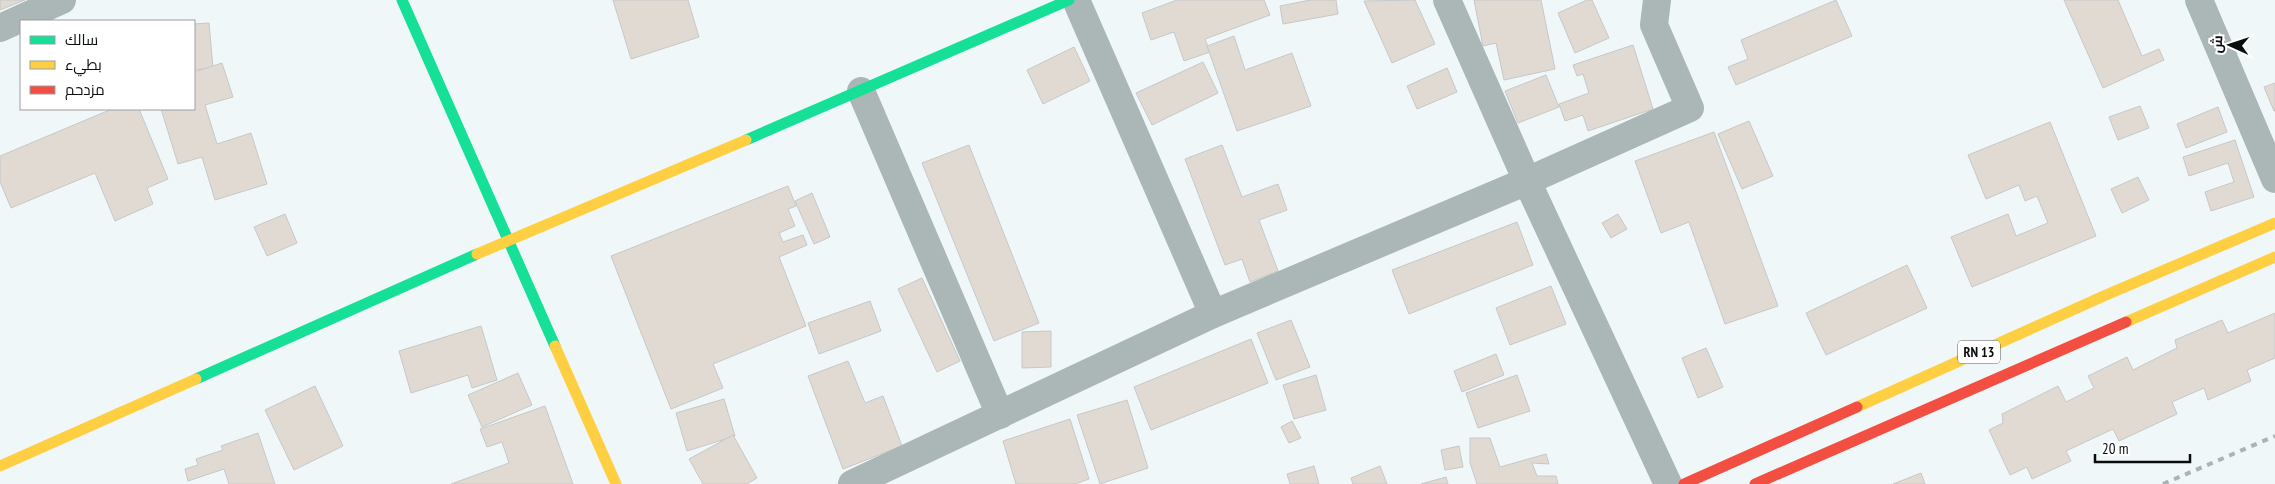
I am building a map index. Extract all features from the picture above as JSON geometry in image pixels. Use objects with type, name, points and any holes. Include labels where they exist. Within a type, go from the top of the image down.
[{"type":"main road","points":[[402,0],[616,484]]},
{"type":"main road","points":[[0,466],[508,240],[861,91],[1069,0]]},
{"type":"main road","name":"RN 13","points":[[1684,484],[2106,295],[2275,223]]},
{"type":"main road","name":"RN 13","points":[[1755,484],[2275,257]]},
{"type":"street","points":[[0,28],[62,0]]},
{"type":"street","points":[[1076,0],[1213,314]]},
{"type":"street","points":[[1447,0],[1527,181],[1668,484]]},
{"type":"street","points":[[852,484],[1213,314],[1527,181],[1690,108],[1654,25],[1657,0]]},
{"type":"street","points":[[2199,0],[2275,179]]},
{"type":"street","points":[[861,91],[1000,415]]},
{"type":"building","points":[[0,0],[25,0],[0,10]]},
{"type":"building","points":[[613,0],[688,0],[699,37],[631,59]]},
{"type":"building","points":[[1177,0],[1264,0],[1270,15],[1205,39],[1210,52],[1184,61],[1174,32],[1151,40],[1142,13]]},
{"type":"building","points":[[1310,0],[1336,0],[1338,14],[1283,24],[1280,6]]},
{"type":"building","points":[[1415,0],[1435,44],[1392,63],[1364,1]]},
{"type":"building","points":[[1474,0],[1541,0],[1555,69],[1504,80],[1496,43],[1483,46]]},
{"type":"building","points":[[1587,0],[1592,0],[1609,38],[1575,53],[1558,13]]},
{"type":"building","points":[[1836,0],[1852,36],[1736,85],[1728,67],[1748,59],[1741,40]]},
{"type":"building","points":[[2064,0],[2118,0],[2142,56],[2159,49],[2164,60],[2103,88]]},
{"type":"building","points":[[209,23],[213,68],[195,70],[195,24]]},
{"type":"building","points":[[1234,36],[1245,70],[1292,53],[1311,106],[1237,131],[1207,46]]},
{"type":"building","points":[[1633,45],[1653,109],[1588,131],[1583,115],[1565,121],[1559,104],[1589,93],[1583,74],[1577,76],[1573,65]]},
{"type":"building","points":[[1074,47],[1090,81],[1043,104],[1027,70]]},
{"type":"building","points":[[1203,62],[1218,93],[1152,125],[1136,93]]},
{"type":"building","points":[[222,63],[233,97],[205,105],[217,144],[251,133],[267,184],[215,200],[202,157],[178,164],[161,110],[195,110],[195,72]]},
{"type":"building","points":[[1447,68],[1457,92],[1417,109],[1407,86]]},
{"type":"building","points":[[1546,75],[1559,107],[1518,123],[1505,91]]},
{"type":"building","points":[[2275,83],[2275,111],[2274,111],[2264,87]]},
{"type":"building","points":[[2140,106],[2149,128],[2118,140],[2109,117]]},
{"type":"building","points":[[2218,107],[2227,132],[2186,148],[2177,124]]},
{"type":"building","points":[[110,110],[139,110],[168,179],[147,188],[153,204],[115,221],[95,173],[11,208],[0,182],[0,156]]},
{"type":"building","points":[[1749,121],[1773,176],[1742,189],[1718,134]]},
{"type":"building","points":[[2050,122],[2096,236],[1972,287],[1951,237],[2008,214],[2016,236],[2048,223],[2037,196],[2025,201],[2019,185],[1986,199],[1968,155]]},
{"type":"building","points":[[1714,132],[1778,306],[1725,324],[1689,222],[1661,233],[1635,161]]},
{"type":"building","points":[[2235,140],[2254,197],[2211,211],[2205,192],[2234,182],[2228,163],[2189,176],[2183,157]]},
{"type":"building","points":[[969,145],[1039,323],[994,341],[922,163]]},
{"type":"building","points":[[1222,145],[1242,197],[1278,184],[1287,210],[1259,220],[1278,271],[1250,282],[1242,259],[1225,265],[1185,159]]},
{"type":"building","points":[[2138,177],[2149,200],[2122,213],[2111,189]]},
{"type":"building","points":[[788,186],[796,206],[788,209],[795,226],[779,233],[783,242],[803,235],[807,245],[779,257],[806,326],[713,364],[723,388],[671,409],[611,256]]},
{"type":"building","points":[[812,193],[830,237],[814,244],[795,201]]},
{"type":"building","points":[[285,214],[297,243],[267,256],[254,227]]},
{"type":"building","points":[[1618,214],[1627,229],[1611,238],[1602,223]]},
{"type":"building","points":[[1517,222],[1533,265],[1409,314],[1392,270]]},
{"type":"building","points":[[1907,265],[1927,308],[1826,355],[1806,313]]},
{"type":"building","points":[[922,278],[960,361],[937,372],[898,289]]},
{"type":"building","points":[[1551,286],[1566,324],[1510,345],[1496,308]]},
{"type":"building","points":[[870,301],[881,331],[819,354],[808,323]]},
{"type":"building","points":[[2275,313],[2275,358],[2247,370],[2251,381],[2208,400],[2204,388],[2172,402],[2177,414],[2119,441],[2113,429],[2066,451],[2071,461],[2032,479],[2027,467],[2010,475],[1989,430],[2003,423],[2002,414],[2058,386],[2066,402],[2094,388],[2088,376],[2127,357],[2133,370],[2177,348],[2175,340],[2222,320],[2228,333]]},
{"type":"building","points":[[1291,320],[1310,367],[1276,380],[1257,333]]},
{"type":"building","points":[[481,326],[497,380],[472,388],[468,375],[411,393],[399,351]]},
{"type":"building","points":[[1051,331],[1051,367],[1022,368],[1022,332]]},
{"type":"building","points":[[1251,339],[1268,383],[1151,430],[1134,387]]},
{"type":"building","points":[[1706,348],[1723,387],[1698,398],[1682,358]]},
{"type":"building","points":[[1496,354],[1504,375],[1462,392],[1454,371]]},
{"type":"building","points":[[848,361],[865,403],[883,396],[902,446],[843,469],[808,376]]},
{"type":"building","points":[[518,373],[532,405],[482,427],[468,395]]},
{"type":"building","points":[[1316,375],[1326,410],[1294,419],[1283,385]]},
{"type":"building","points":[[1517,375],[1530,411],[1478,428],[1466,393]]},
{"type":"building","points":[[315,386],[343,446],[294,470],[265,410]]},
{"type":"building","points":[[724,399],[735,436],[687,451],[676,413]]},
{"type":"building","points":[[1127,400],[1148,468],[1100,484],[1077,415]]},
{"type":"building","points":[[545,406],[573,484],[451,484],[509,463],[502,442],[487,447],[480,429]]},
{"type":"building","points":[[1070,419],[1089,479],[1075,484],[1016,484],[1003,441]]},
{"type":"building","points":[[1292,421],[1301,438],[1289,443],[1281,427]]},
{"type":"building","points":[[258,433],[275,484],[229,484],[224,469],[188,481],[185,469],[198,465],[196,459],[223,450],[221,446]]},
{"type":"building","points":[[733,435],[757,478],[747,484],[703,484],[689,459]]},
{"type":"building","points":[[1470,438],[1490,438],[1500,467],[1546,454],[1549,464],[1532,463],[1537,476],[1556,476],[1558,484],[1477,484],[1470,463]]},
{"type":"building","points":[[1459,446],[1463,467],[1445,470],[1441,450]]},
{"type":"building","points":[[1314,466],[1319,484],[1290,484],[1287,474]]},
{"type":"building","points":[[1380,466],[1387,484],[1353,484],[1351,478]]},
{"type":"building","points":[[1921,473],[1925,484],[1893,484]]},
{"type":"building","points":[[1446,477],[1448,484],[1421,484]]},
{"type":"railway","points":[[2163,484],[2275,436]]},
{"type":"traffic: fast","points":[[402,0],[555,346]]},
{"type":"traffic: fast","points":[[746,140],[1069,0]]},
{"type":"traffic: fast","points":[[196,379],[477,254]]},
{"type":"traffic: slow","points":[[477,254],[746,140]]},
{"type":"traffic: slow","points":[[1857,407],[2106,295],[2275,223]]},
{"type":"traffic: slow","points":[[2126,322],[2275,257]]},
{"type":"traffic: slow","points":[[555,346],[616,484]]},
{"type":"traffic: slow","points":[[0,466],[196,379]]},
{"type":"traffic: jam","points":[[1755,484],[2126,322]]},
{"type":"traffic: jam","points":[[1684,484],[1857,407]]}]
